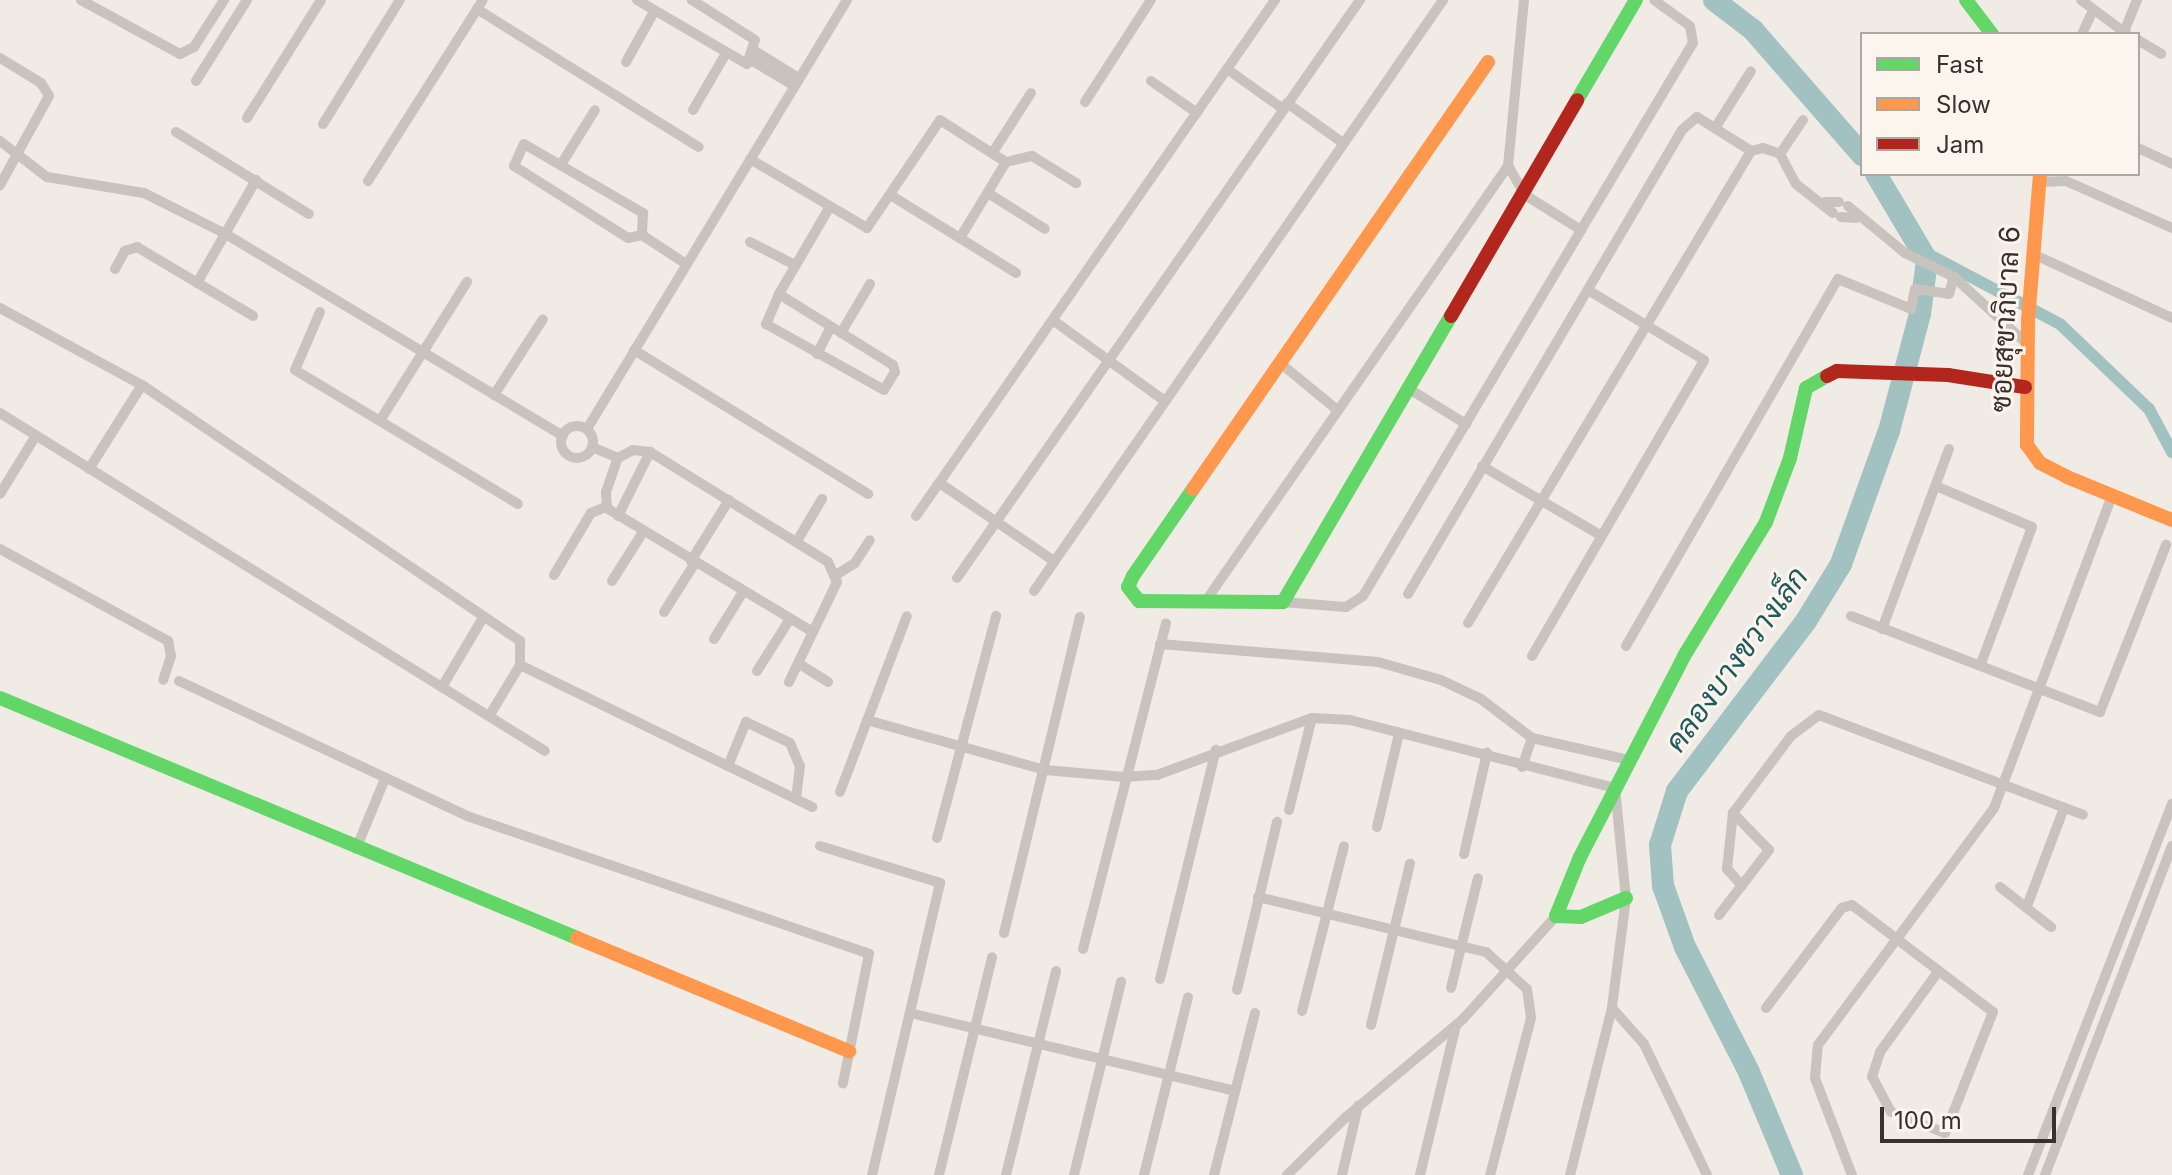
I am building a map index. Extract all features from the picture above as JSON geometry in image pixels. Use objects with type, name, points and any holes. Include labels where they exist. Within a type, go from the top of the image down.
[{"type":"street","points":[[81,0],[180,54],[194,47],[224,0]]},
{"type":"street","points":[[196,81],[247,0]]},
{"type":"street","points":[[247,118],[321,0]]},
{"type":"street","points":[[323,124],[400,0]]},
{"type":"street","points":[[637,0],[743,65],[753,56],[755,40],[693,0]]},
{"type":"street","points":[[592,447],[587,429],[795,81],[847,0]]},
{"type":"street","points":[[1085,102],[1151,0]]},
{"type":"street","points":[[916,516],[1275,0]]},
{"type":"street","points":[[957,578],[999,523],[1360,0]]},
{"type":"street","points":[[1034,591],[1443,0]]},
{"type":"street","points":[[1205,602],[1336,409],[1508,166],[1524,0]]},
{"type":"street","points":[[1283,602],[1411,390],[1636,0]]},
{"type":"street","points":[[1488,62],[1128,587],[1139,601],[1283,602],[1346,607],[1363,596],[1693,43],[1690,26],[1654,0]]},
{"type":"street","points":[[1966,0],[1990,32]]},
{"type":"street","points":[[2081,0],[2092,13],[2123,32]]},
{"type":"street","points":[[2125,32],[2137,0]]},
{"type":"street","points":[[368,181],[480,4],[699,147]]},
{"type":"street","points":[[626,62],[654,12]]},
{"type":"street","points":[[2083,32],[2092,13]]},
{"type":"street","points":[[2140,41],[2161,54]]},
{"type":"street","points":[[693,110],[725,55]]},
{"type":"street","points":[[753,56],[795,81]]},
{"type":"street","points":[[0,58],[48,89],[46,106],[0,185]]},
{"type":"street","points":[[1227,69],[1343,143]]},
{"type":"street","points":[[1715,128],[1751,71]]},
{"type":"street","points":[[1151,81],[1197,113]]},
{"type":"street","points":[[993,152],[1031,93]]},
{"type":"street","points":[[562,163],[595,110]]},
{"type":"street","points":[[1408,594],[1682,130],[1697,117],[1751,151]]},
{"type":"street","points":[[1780,154],[1803,120]]},
{"type":"street","points":[[750,159],[867,228],[892,196],[936,121],[1006,162]]},
{"type":"street","points":[[176,132],[309,214]]},
{"type":"street","points":[[0,141],[20,153],[47,177],[144,193],[224,233],[563,436]]},
{"type":"street","points":[[642,235],[643,213],[527,142],[512,163],[628,238],[642,235],[686,264]]},
{"type":"street","points":[[1468,623],[1751,151],[1763,148],[1780,154],[1796,184],[1825,202],[1837,215],[1856,218]]},
{"type":"street","points":[[2140,149],[2172,164]]},
{"type":"street","points":[[960,238],[1006,162],[1032,156],[1076,183]]},
{"type":"street","points":[[1508,166],[1525,195],[1581,230]]},
{"type":"street","points":[[2040,178],[2066,181],[2172,228]]},
{"type":"street","name":"ซอยสุขาภิบาล 6","points":[[2040,178],[2029,299],[2025,438],[2032,455],[2112,495],[2172,520]]},
{"type":"street","points":[[197,283],[256,180]]},
{"type":"street","points":[[988,193],[1045,229]]},
{"type":"street","points":[[892,196],[1016,273]]},
{"type":"street","points":[[1825,202],[1844,204],[1856,218],[1905,253],[1954,277],[2027,340]]},
{"type":"street","points":[[779,294],[895,368],[884,390],[764,321],[795,265],[829,208]]},
{"type":"street","points":[[750,242],[795,265]]},
{"type":"street","points":[[115,269],[125,251],[137,247],[253,316]]},
{"type":"street","points":[[2033,254],[2172,318]]},
{"type":"street","points":[[1626,646],[1838,279],[1911,309],[1918,289],[1949,294],[1954,277]]},
{"type":"street","points":[[381,419],[467,282]]},
{"type":"street","points":[[817,354],[870,284]]},
{"type":"street","points":[[1532,656],[1703,363],[1701,355],[1588,290]]},
{"type":"street","points":[[0,308],[142,385],[520,641],[520,665],[491,713]]},
{"type":"street","points":[[320,312],[294,368],[518,504]]},
{"type":"street","points":[[494,395],[543,319]]},
{"type":"street","points":[[1054,321],[1165,401]]},
{"type":"street","points":[[634,350],[868,494]]},
{"type":"street","points":[[1280,363],[1336,409]]},
{"type":"street","points":[[1287,1175],[1358,1106],[1456,1025],[1508,973],[1556,916],[1615,788],[1684,656],[1766,522],[1790,458],[1806,388],[1837,371],[1948,375],[2025,387]]},
{"type":"street","points":[[89,469],[142,385]]},
{"type":"street","points":[[1411,390],[1466,424]]},
{"type":"street","points":[[0,413],[442,687],[491,713],[545,751]]},
{"type":"street","points":[[563,436],[574,427],[587,429]]},
{"type":"street","points":[[563,436],[564,452],[573,458],[584,457],[592,447]]},
{"type":"street","points":[[0,494],[35,437]]},
{"type":"street","points":[[592,447],[618,458]]},
{"type":"street","points":[[1882,629],[1949,449]]},
{"type":"street","points":[[606,507],[606,492],[618,458],[633,450],[650,452],[828,562],[836,575],[834,591],[813,632],[801,665],[789,682]]},
{"type":"street","points":[[618,516],[650,452]]},
{"type":"street","points":[[1482,466],[1600,535]]},
{"type":"street","points":[[941,484],[1054,561]]},
{"type":"street","points":[[1936,486],[2032,527],[1980,666]]},
{"type":"street","points":[[1852,1175],[1820,1097],[1814,1067],[1827,1026],[1994,808],[2112,495]]},
{"type":"street","points":[[797,541],[822,499]]},
{"type":"street","points":[[664,612],[729,500]]},
{"type":"street","points":[[606,507],[813,632]]},
{"type":"street","points":[[554,575],[591,513],[606,507]]},
{"type":"street","points":[[612,581],[643,532]]},
{"type":"street","points":[[836,575],[855,563],[870,540]]},
{"type":"street","points":[[1851,616],[2039,690],[2103,710],[2166,545]]},
{"type":"street","points":[[0,549],[168,641],[171,656],[163,680]]},
{"type":"street","points":[[714,639],[743,592]]},
{"type":"street","points":[[442,687],[484,616]]},
{"type":"street","points":[[840,792],[907,616]]},
{"type":"street","points":[[937,838],[996,616]]},
{"type":"street","points":[[1004,933],[1080,617]]},
{"type":"street","points":[[757,671],[790,619]]},
{"type":"street","points":[[1083,949],[1166,623]]},
{"type":"street","points":[[1160,644],[1306,653],[1402,668],[1481,699],[1532,738],[1629,760]]},
{"type":"street","points":[[520,665],[812,807]]},
{"type":"street","points":[[801,665],[828,682]]},
{"type":"street","points":[[179,681],[384,781],[530,839],[869,954],[843,1083]]},
{"type":"street","points":[[0,698],[356,849],[849,1051]]},
{"type":"street","points":[[1742,886],[1727,869],[1733,813],[1791,736],[1819,715],[2083,815]]},
{"type":"street","points":[[867,720],[1045,770],[1125,777],[1157,775],[1216,750],[1312,718],[1350,720],[1487,753],[1522,767],[1615,788]]},
{"type":"street","points":[[1289,810],[1312,718]]},
{"type":"street","points":[[728,766],[746,722],[790,743],[800,766],[796,799]]},
{"type":"street","points":[[1377,827],[1399,733]]},
{"type":"street","points":[[1522,767],[1532,738]]},
{"type":"street","points":[[1160,979],[1216,750]]},
{"type":"street","points":[[1464,854],[1487,753]]},
{"type":"street","points":[[356,849],[384,781]]},
{"type":"street","points":[[1570,1175],[1612,1008],[1626,898],[1615,788]]},
{"type":"street","points":[[2028,1175],[2172,804]]},
{"type":"street","points":[[2027,906],[2064,808]]},
{"type":"street","points":[[1719,915],[1766,857],[1768,846],[1733,813]]},
{"type":"street","points":[[1237,990],[1277,822]]},
{"type":"street","points":[[820,846],[940,883],[872,1175]]},
{"type":"street","points":[[1302,1011],[1344,846]]},
{"type":"street","points":[[2045,1175],[2172,846]]},
{"type":"street","points":[[1371,1025],[1410,864]]},
{"type":"street","points":[[1451,988],[1478,878]]},
{"type":"street","points":[[2000,887],[2051,927]]},
{"type":"street","points":[[1258,897],[1486,952],[1527,989],[1531,1018],[1490,1175]]},
{"type":"street","points":[[1556,916],[1581,917],[1626,898]]},
{"type":"street","points":[[1766,1008],[1846,905],[1893,937],[1993,1012],[1947,1132],[1941,1133],[1891,1112],[1872,1077],[1880,1052],[1938,972]]},
{"type":"street","points":[[939,1175],[992,957]]},
{"type":"street","points":[[1006,1175],[1056,971]]},
{"type":"street","points":[[1074,1175],[1121,982]]},
{"type":"street","points":[[1144,1175],[1188,997]]},
{"type":"street","points":[[1612,1008],[1644,1044],[1707,1175]]},
{"type":"street","points":[[910,1013],[1235,1091]]},
{"type":"street","points":[[1214,1175],[1255,1013]]},
{"type":"street","points":[[1420,1175],[1456,1025]]},
{"type":"street","points":[[2088,1026],[2103,1031]]},
{"type":"street","points":[[1342,1175],[1358,1106]]},
{"type":"waterway","name":"คลองบางขวางเล็ก","points":[[1714,0],[1753,30],[1860,153]]},
{"type":"waterway","name":"คลองบางขวางเล็ก","points":[[1792,1175],[1749,1072],[1685,947],[1663,886],[1660,845],[1677,791],[1806,621],[1841,564],[1889,431],[1920,314],[1927,260],[1877,176]]},
{"type":"waterway","points":[[1922,251],[2060,324],[2149,409],[2172,452]]},
{"type":"traffic: fast","points":[[1577,100],[1636,0]]},
{"type":"traffic: fast","points":[[1966,0],[1990,32]]},
{"type":"traffic: fast","points":[[1193,489],[1133,576],[1128,587],[1139,601],[1283,602],[1451,316]]},
{"type":"traffic: fast","points":[[1626,898],[1581,917],[1556,916],[1580,857],[1684,656],[1766,522],[1790,458],[1806,388],[1827,376]]},
{"type":"traffic: fast","points":[[0,698],[577,938]]},
{"type":"traffic: slow","points":[[1193,489],[1488,62]]},
{"type":"traffic: slow","points":[[2040,176],[2028,319],[2027,445],[2040,463],[2067,477],[2172,520]]},
{"type":"traffic: slow","points":[[577,938],[849,1051]]},
{"type":"traffic: jam","points":[[1451,316],[1577,100]]},
{"type":"traffic: jam","points":[[1827,376],[1837,371],[1948,375],[2025,387]]}]
